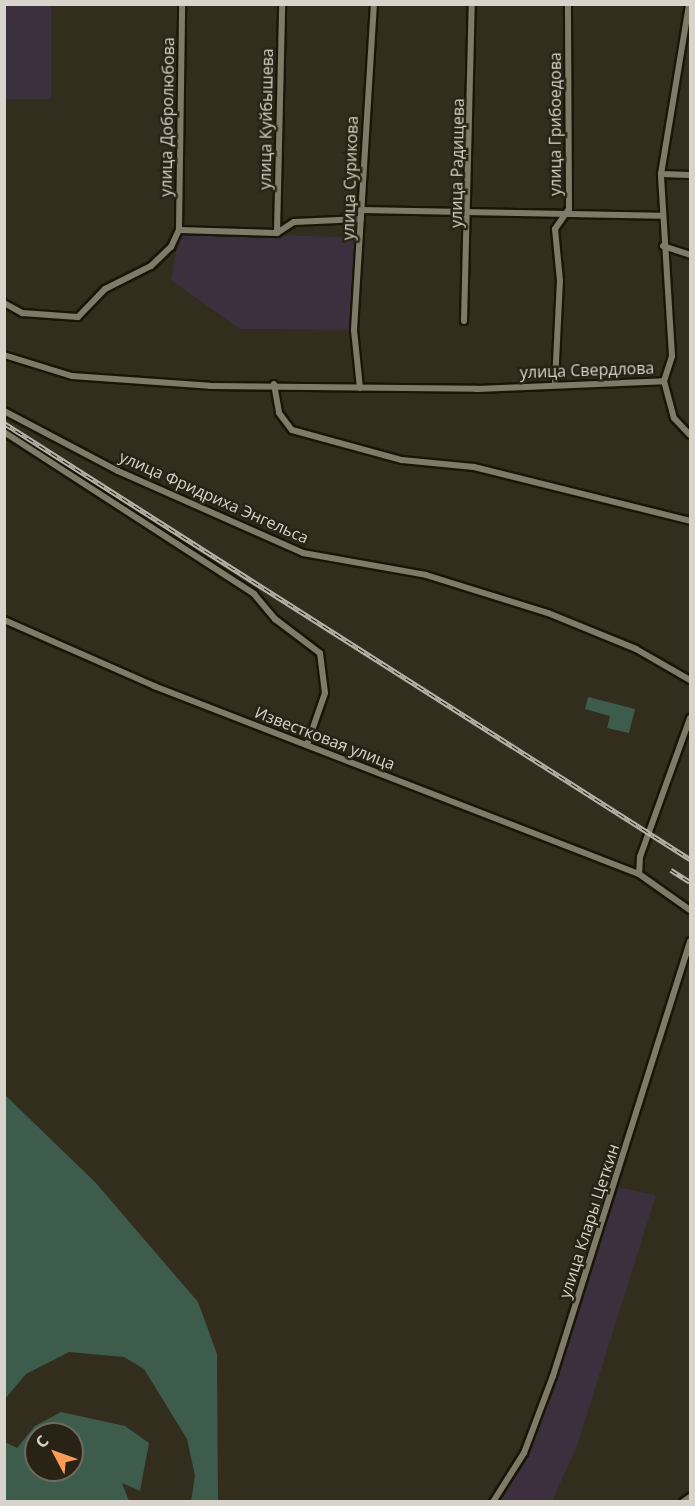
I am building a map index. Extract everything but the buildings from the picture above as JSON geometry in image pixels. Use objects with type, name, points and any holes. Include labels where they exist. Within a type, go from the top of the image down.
[{"type":"street","name":"улица Добролюбова","points":[[179,230],[182,4]]},
{"type":"street","name":"улица Куйбышева","points":[[277,233],[282,4]]},
{"type":"street","name":"улица Сурикова","points":[[360,388],[354,330],[374,4]]},
{"type":"street","name":"улица Радищева","points":[[464,321],[470,214],[472,4]]},
{"type":"street","name":"улица Грибоедова","points":[[555,382],[560,281],[554,248],[555,229],[568,209],[568,4]]},
{"type":"street","name":"улица Свердлова","points":[[4,355],[72,376],[210,386],[274,384],[360,388],[664,381],[672,356],[660,216],[661,174],[689,4]]},
{"type":"street","points":[[661,174],[690,175]]},
{"type":"street","points":[[362,210],[564,216],[660,216]]},
{"type":"street","points":[[4,303],[22,313],[78,317],[105,289],[160,259],[179,230],[277,233],[294,222],[361,219]]},
{"type":"street","points":[[663,246],[690,255]]},
{"type":"street","points":[[664,381],[674,418],[690,435]]},
{"type":"street","points":[[274,384],[279,413],[292,430],[402,460],[474,467],[690,521]]},
{"type":"street","name":"улица Фридриха Энгельса","points":[[4,411],[118,471],[303,553],[426,575],[548,613],[636,650],[690,680]]},
{"type":"street","points":[[4,432],[208,561],[254,594],[275,619],[320,653],[325,693],[307,745]]},
{"type":"street","name":"Известковая улица","points":[[4,620],[307,745],[639,874]]},
{"type":"street","points":[[690,718],[640,857],[639,874],[690,910]]},
{"type":"street","name":"улица Клары Цеткин","points":[[493,1502],[524,1453],[553,1376],[690,941]]},
{"type":"street","points":[[683,1502],[690,1497]]},
{"type":"shaded area","points":[[4,5],[51,5],[51,99],[4,99]]},
{"type":"shaded area","points":[[179,233],[357,237],[353,330],[240,329],[171,280]]},
{"type":"shaded area","points":[[617,1187],[656,1195],[577,1446],[552,1501],[500,1501],[544,1415]]},
{"type":"green space","points":[[588,697],[635,709],[629,733],[607,728],[610,716],[585,709]]},
{"type":"green space","points":[[5,1095],[95,1182],[198,1302],[217,1354],[218,1501],[191,1501],[195,1476],[187,1439],[144,1369],[124,1357],[69,1352],[26,1374],[5,1399]]},
{"type":"green space","points":[[61,1412],[125,1426],[149,1443],[140,1491],[122,1483],[129,1501],[5,1501],[5,1442],[17,1448],[24,1439],[24,1482],[84,1482],[84,1422],[42,1422]]},
{"type":"railway","points":[[4,423],[690,859]]},
{"type":"railway","points":[[671,870],[690,882]]}]
